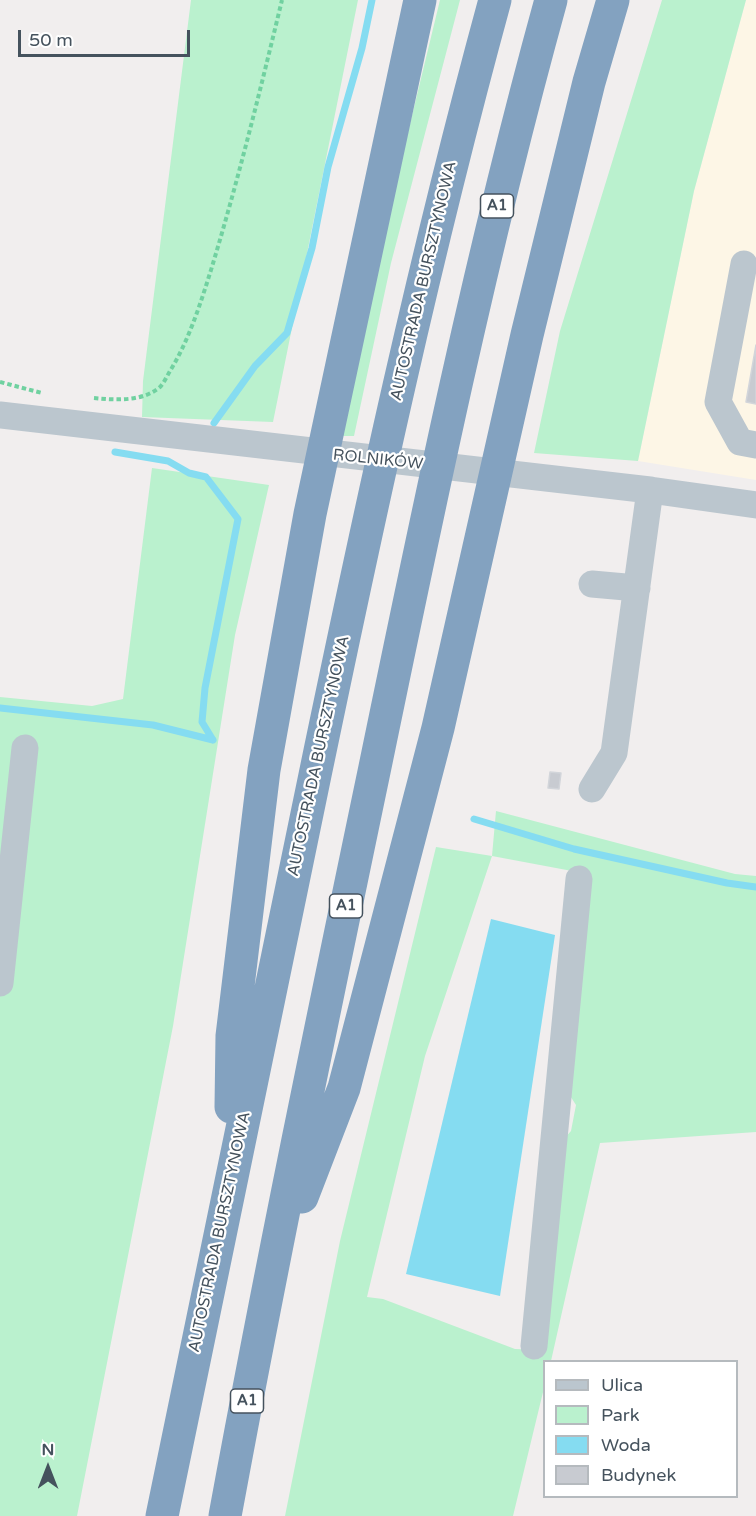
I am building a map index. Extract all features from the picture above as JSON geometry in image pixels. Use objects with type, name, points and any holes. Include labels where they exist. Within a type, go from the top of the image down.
[{"type":"highway","points":[[229,1183],[233,1024],[264,770],[310,514],[420,0]]},
{"type":"highway","name":"AUTOSTRADA BURSZTYNOWA","points":[[162,1516],[229,1183],[368,520],[459,130],[495,0]]},
{"type":"highway","name":"A1","points":[[225,1516],[268,1286],[424,526],[495,215],[551,0]]},
{"type":"highway","points":[[268,1286],[344,1088],[438,728],[508,419],[590,82],[613,0]]},
{"type":"street","points":[[744,264],[718,402],[740,442],[756,445]]},
{"type":"street","name":"ROLNIKÓW","points":[[0,415],[650,490],[756,505]]},
{"type":"street","points":[[592,789],[614,753],[650,490]]},
{"type":"street","points":[[592,584],[637,588]]},
{"type":"street","points":[[0,983],[25,748]]},
{"type":"street","points":[[534,1346],[565,1118],[579,879]]},
{"type":"path","points":[[89,398],[111,400],[141,397],[160,386],[180,355],[198,312],[248,144],[282,0]]},
{"type":"path","points":[[0,382],[46,394]]},
{"type":"shaded area","points":[[746,0],[756,0],[756,480],[638,461],[694,191]]},
{"type":"green space","points":[[191,0],[358,0],[273,422],[142,417],[143,381]]},
{"type":"green space","points":[[440,0],[460,0],[391,263],[354,436],[341,436],[393,194]]},
{"type":"green space","points":[[662,0],[746,0],[694,191],[638,461],[534,453],[560,331]]},
{"type":"green space","points":[[152,468],[269,485],[235,635],[173,1026],[77,1516],[0,1516],[0,697],[92,706],[123,699]]},
{"type":"green space","points":[[496,811],[735,874],[756,876],[756,1132],[600,1143],[551,1360],[543,1360],[543,1392],[513,1516],[285,1516],[340,1241],[436,847],[492,856]],"holes":[[[492,856],[588,874],[567,1091],[576,1105],[571,1131],[561,1142],[541,1350],[515,1349],[383,1299],[367,1297],[425,1056]]]},
{"type":"water","points":[[491,919],[555,935],[500,1296],[406,1274]]},
{"type":"building","points":[[756,345],[756,404],[746,402]]},
{"type":"building","points":[[550,772],[561,773],[559,789],[548,788]]},
{"type":"waterway","points":[[214,423],[255,366],[287,333],[312,248],[328,167],[362,48],[372,0]]},
{"type":"waterway","points":[[115,452],[168,461],[189,473],[206,477],[238,519],[205,688],[202,722],[213,740]]},
{"type":"waterway","points":[[0,708],[153,725],[213,740]]},
{"type":"waterway","points":[[474,819],[574,849],[727,883],[756,887]]}]
